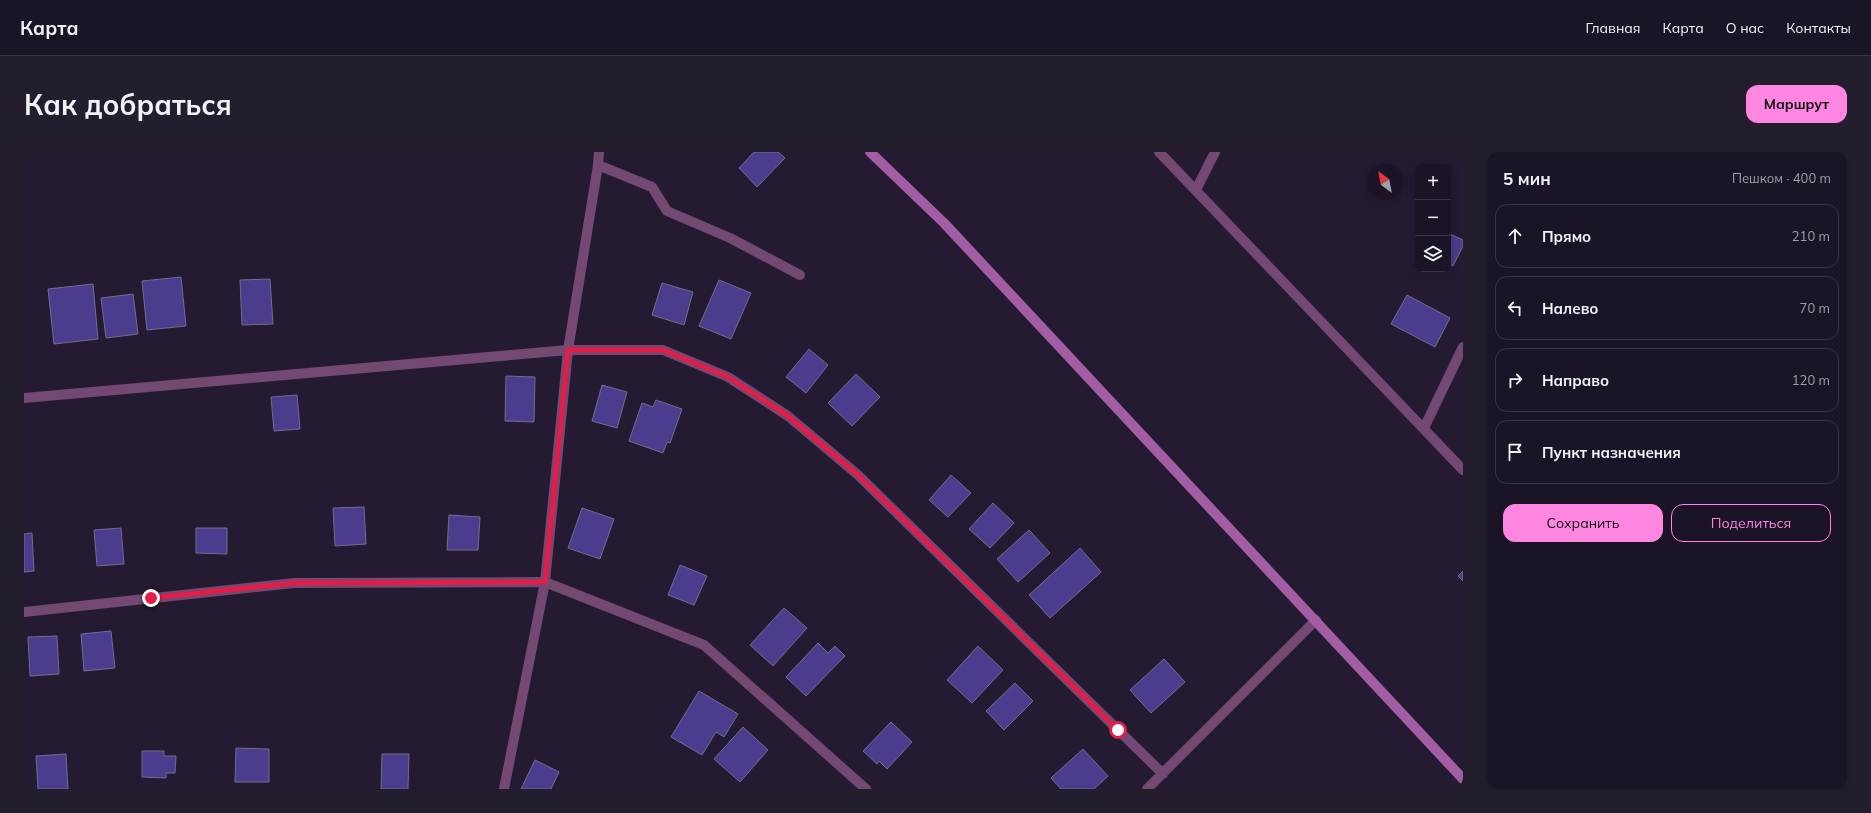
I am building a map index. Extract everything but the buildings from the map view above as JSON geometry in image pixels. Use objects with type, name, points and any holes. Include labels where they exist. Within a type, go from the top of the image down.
[{"type":"main road","points":[[870,152],[944,223],[1463,779]]},
{"type":"street","points":[[504,789],[545,582],[568,350],[599,152]]},
{"type":"street","points":[[1159,152],[1463,470]]},
{"type":"street","points":[[1196,190],[1214,152]]},
{"type":"street","points":[[598,165],[652,187],[667,211],[730,238],[800,275]]},
{"type":"street","points":[[1424,428],[1463,347]]},
{"type":"street","points":[[24,398],[568,350],[663,350],[728,377],[788,416],[858,475],[1163,774]]},
{"type":"street","points":[[24,612],[294,583],[545,582],[704,645],[866,789]]},
{"type":"street","points":[[1147,789],[1316,620]]},
{"type":"route","points":[[151,598],[294,583],[545,582],[568,350],[663,350],[728,377],[788,416],[858,475],[1118,730]]}]
